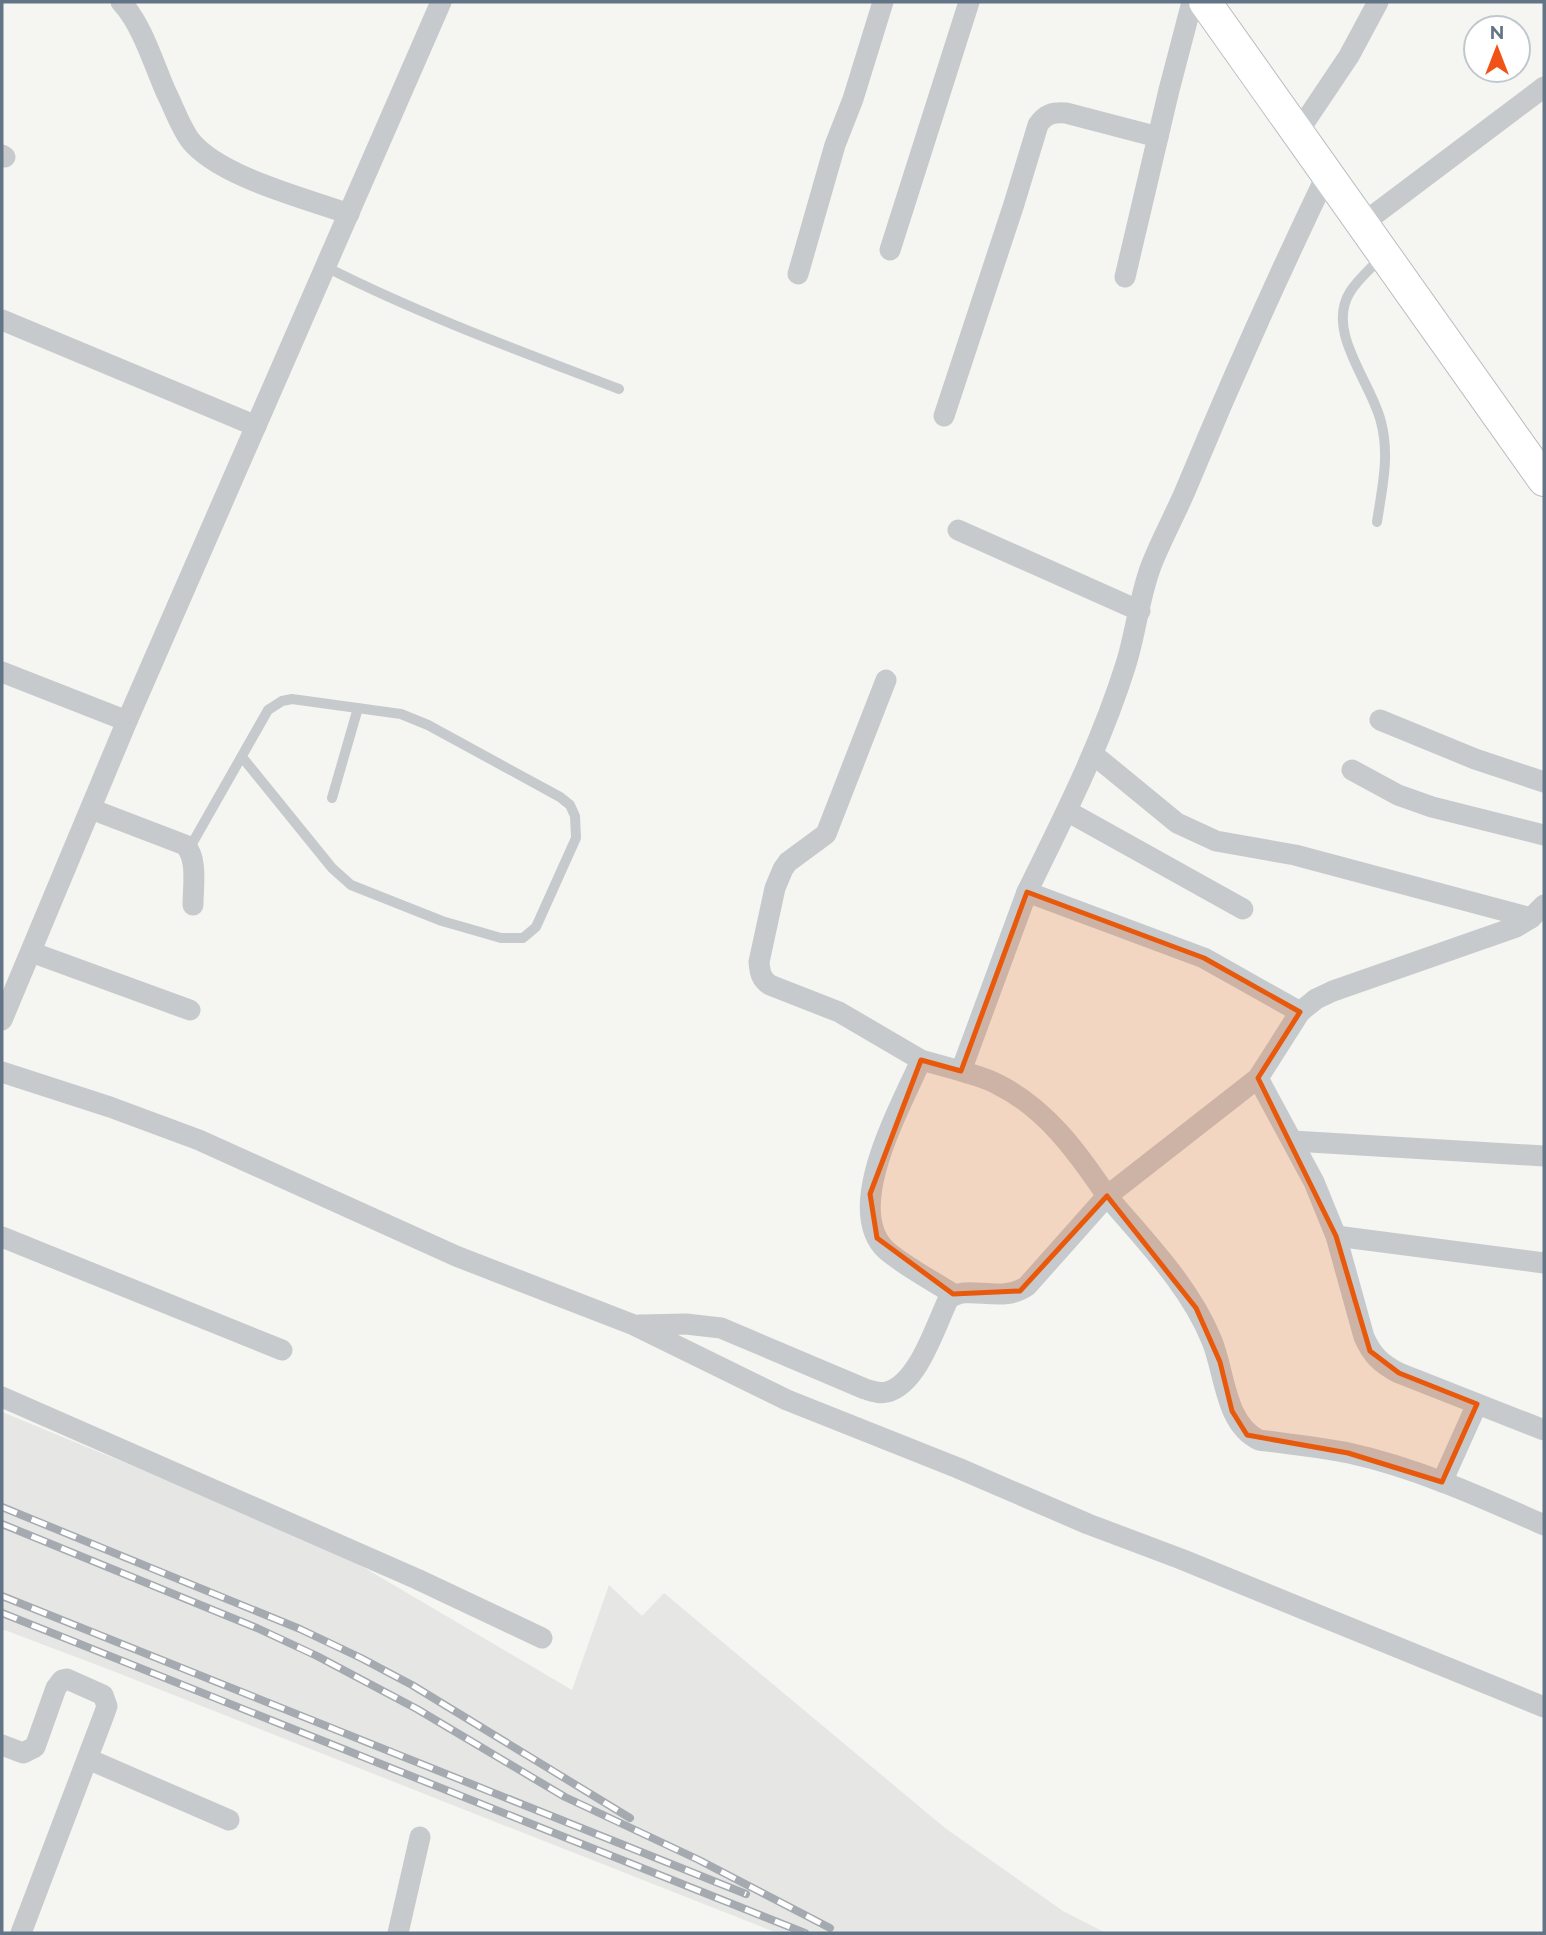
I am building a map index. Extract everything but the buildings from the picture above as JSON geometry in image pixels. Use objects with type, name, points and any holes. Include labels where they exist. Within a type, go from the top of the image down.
[{"type":"street","points":[[121,2],[134,20],[179,121],[204,155],[255,180],[349,214]]},
{"type":"street","points":[[798,274],[835,145],[853,99],[883,2]]},
{"type":"street","points":[[890,250],[968,2]]},
{"type":"street","points":[[1125,276],[1192,2]]},
{"type":"street","points":[[1205,2],[1544,480]]},
{"type":"street","points":[[1298,131],[1349,56],[1378,2]]},
{"type":"street","points":[[2,1020],[127,721],[349,214],[437,3]]},
{"type":"street","points":[[1362,224],[1544,87]]},
{"type":"street","points":[[944,416],[1041,118],[1048,114],[1066,113],[1158,137]]},
{"type":"street","points":[[961,1071],[1027,892],[1094,755],[1127,662],[1150,570],[1226,391],[1327,174]]},
{"type":"street","points":[[2,320],[256,426]]},
{"type":"street","points":[[958,530],[1139,611]]},
{"type":"street","points":[[2,672],[127,721]]},
{"type":"street","points":[[886,680],[827,834],[788,862],[775,888],[759,962],[764,981],[839,1012],[921,1060],[998,1084],[1057,1129],[1196,1308],[1220,1362],[1232,1411],[1247,1435],[1259,1440],[1348,1453],[1401,1467],[1544,1525]]},
{"type":"street","points":[[1380,720],[1475,759],[1544,782]]},
{"type":"street","points":[[1094,755],[1177,823],[1216,841],[1295,855],[1540,910]]},
{"type":"street","points":[[1352,770],[1398,795],[1432,807],[1544,835]]},
{"type":"street","points":[[91,809],[177,841],[189,849],[193,866],[193,905]]},
{"type":"street","points":[[1067,811],[1243,909]]},
{"type":"street","points":[[1027,892],[1204,958],[1300,1012]]},
{"type":"street","points":[[921,1060],[882,1150],[870,1194],[869,1209],[877,1238],[886,1250],[953,1294],[1003,1295],[1020,1291],[1107,1196],[1258,1079],[1300,1012],[1316,999],[1516,927],[1540,910]]},
{"type":"street","points":[[31,951],[190,1010]]},
{"type":"street","points":[[2,1072],[110,1107],[199,1140],[456,1256],[634,1325],[787,1400],[1544,1707]]},
{"type":"street","points":[[1258,1079],[1314,1182],[1336,1236],[1364,1337],[1378,1361],[1399,1373],[1544,1430]]},
{"type":"street","points":[[1293,1141],[1544,1156]]},
{"type":"street","points":[[1336,1236],[1544,1263]]},
{"type":"street","points":[[2,1237],[282,1350]]},
{"type":"street","points":[[634,1325],[686,1324],[721,1328],[858,1387],[884,1393],[907,1381],[915,1370],[953,1294]]},
{"type":"street","points":[[2,1397],[417,1579],[542,1638]]},
{"type":"street","points":[[1442,1482],[1477,1404]]},
{"type":"street","points":[[2,1745],[23,1753],[35,1747],[56,1688],[62,1680],[67,1679],[103,1695],[106,1700],[105,1712],[88,1759],[21,1933]]},
{"type":"street","points":[[88,1759],[229,1820]]},
{"type":"street","points":[[398,1933],[420,1837]]},
{"type":"lane","points":[[1377,522],[1387,458],[1385,437],[1376,405],[1346,341],[1343,319],[1350,292],[1384,254]]},
{"type":"lane","points":[[326,267],[455,326],[619,389]]},
{"type":"lane","points":[[189,849],[268,710],[282,701],[292,699],[401,714],[428,725],[560,797],[570,806],[577,825],[576,838],[536,927],[523,937],[501,938],[442,921],[351,884],[332,868],[242,757]]},
{"type":"lane","points":[[332,798],[358,708]]},
{"type":"highlighted area","points":[[1027,892],[1204,958],[1300,1012],[1258,1078],[1336,1236],[1370,1351],[1399,1373],[1477,1404],[1442,1482],[1348,1453],[1247,1435],[1232,1411],[1220,1362],[1196,1308],[1107,1196],[1020,1291],[953,1294],[877,1238],[870,1194],[921,1060],[961,1071]]},
{"type":"shaded area","points":[[2,1412],[329,1547],[572,1690],[609,1585],[642,1616],[664,1593],[945,1828],[1063,1911],[1106,1933],[777,1933],[2,1629]]},
{"type":"railway","points":[[2,1507],[300,1629],[361,1658],[412,1685],[630,1818]]},
{"type":"railway","points":[[2,1524],[257,1628],[317,1656],[417,1709],[565,1797],[699,1860],[830,1928]]},
{"type":"railway","points":[[2,1596],[746,1894]]},
{"type":"railway","points":[[2,1613],[805,1933]]}]
